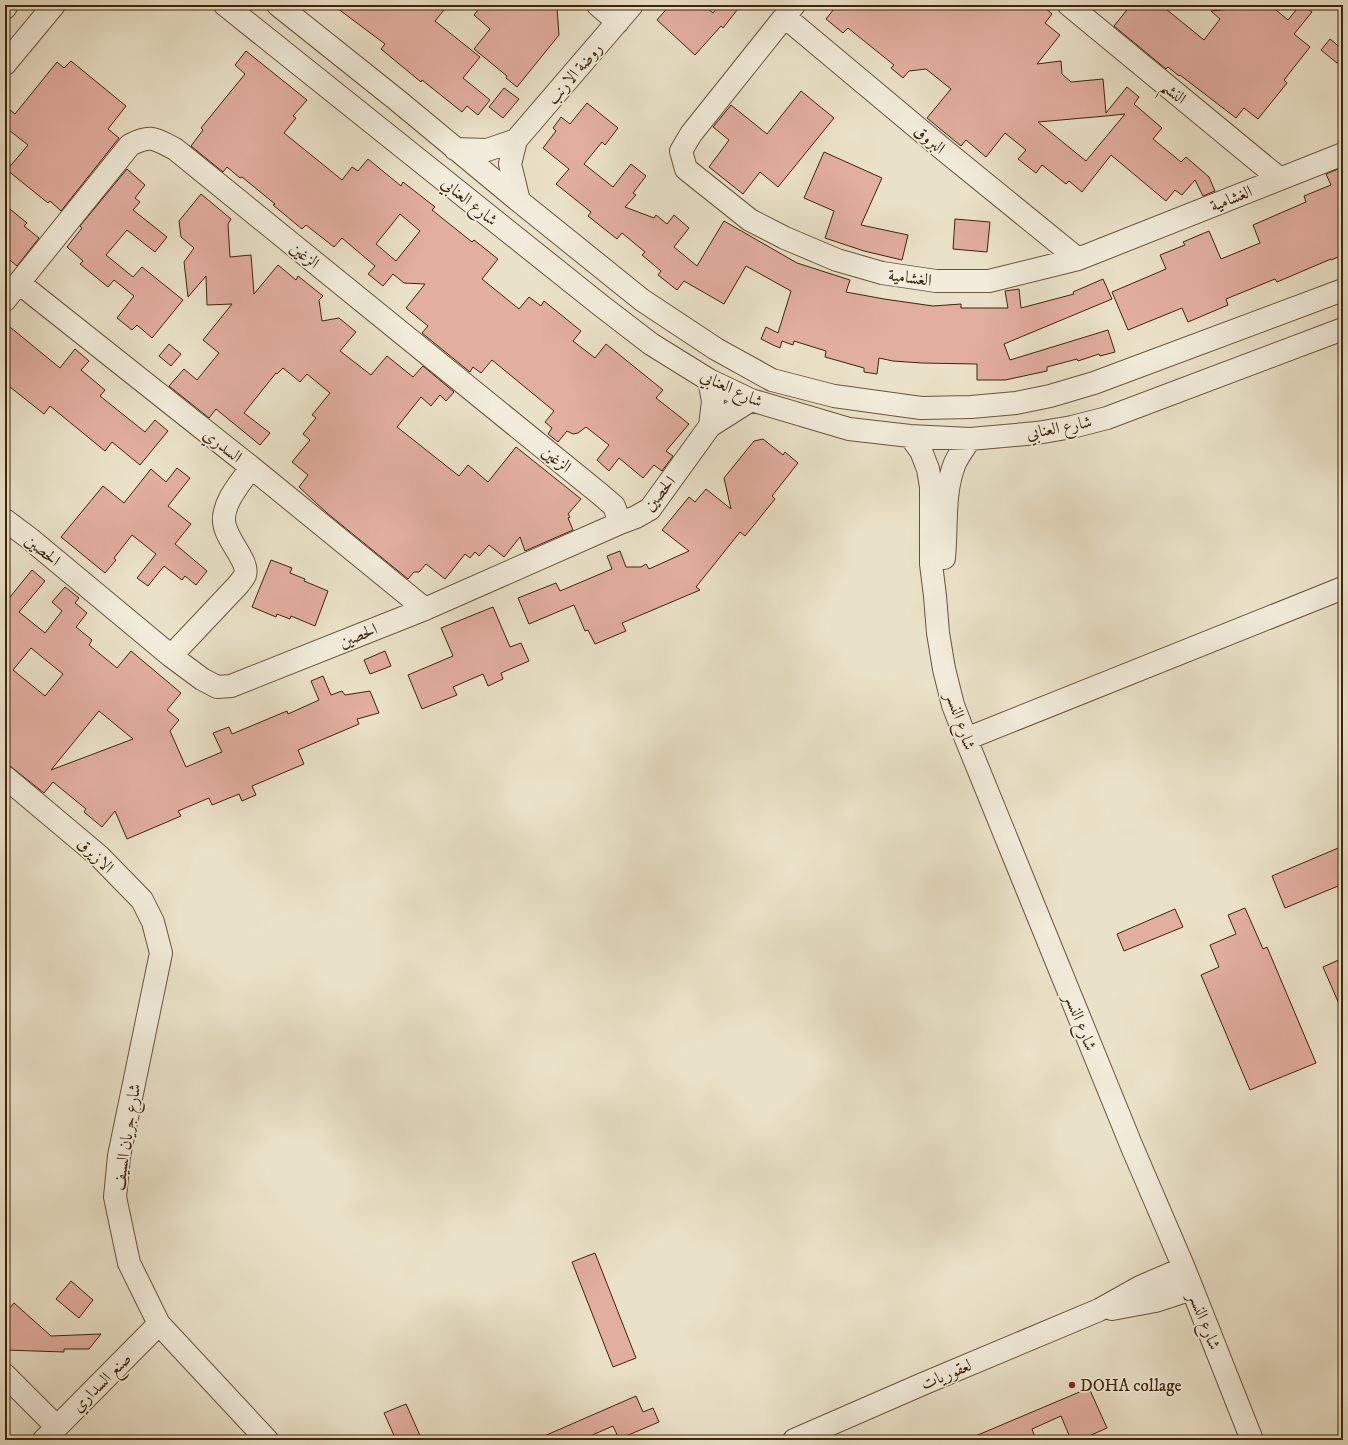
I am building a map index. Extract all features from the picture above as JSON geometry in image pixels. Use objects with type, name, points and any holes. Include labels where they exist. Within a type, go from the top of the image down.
[{"type":"street","name":"شارع العنابي","points":[[225,5],[651,344],[709,380],[751,400],[849,429],[910,436],[970,439],[1037,433],[1072,427],[1107,418],[1343,329]]},
{"type":"street","points":[[262,5],[368,90],[380,97],[397,100]]},
{"type":"street","name":"شارع العنابي","points":[[278,5],[397,100],[455,150],[642,300],[716,349],[772,380],[834,396],[921,408],[971,407],[1016,402],[1057,394],[1094,383],[1343,290]]},
{"type":"street","points":[[598,5],[618,22]]},
{"type":"street","name":"روضة الارنب","points":[[518,201],[510,164],[516,140],[632,5]]},
{"type":"street","name":"النشم","points":[[1069,5],[1280,179]]},
{"type":"street","points":[[5,44],[50,7]]},
{"type":"street","points":[[5,64],[50,7]]},
{"type":"street","name":"الغشامية","points":[[789,11],[691,134],[681,151],[686,169],[750,220],[785,238],[837,260],[882,273],[936,281],[989,281],[1078,259],[1343,154]]},
{"type":"street","name":"البروق","points":[[789,11],[938,145],[1078,259]]},
{"type":"street","name":"الزغين","points":[[5,300],[130,144],[142,138],[154,138],[175,149],[600,494],[614,506],[620,523]]},
{"type":"street","points":[[455,150],[487,150],[516,140]]},
{"type":"street","name":"السدري","points":[[19,284],[251,468],[425,609]]},
{"type":"street","name":"الحصين","points":[[709,380],[713,401],[710,426]]},
{"type":"street","name":"الحصين","points":[[5,520],[29,538],[171,656],[202,679],[217,687],[231,686],[425,609],[636,517],[650,509],[710,426],[751,400]]},
{"type":"street","name":"شارع النسر","points":[[910,436],[923,455],[930,478],[931,564],[936,596],[938,633],[944,669],[953,705],[1132,1147],[1184,1268],[1252,1440]]},
{"type":"street","name":"شارع النسر","points":[[936,596],[944,564],[948,491],[955,463],[970,439]]},
{"type":"street","points":[[171,656],[238,585],[245,574],[244,564],[229,538],[223,519],[229,500],[251,468]]},
{"type":"street","points":[[966,739],[1343,588]]},
{"type":"street","name":"الازيرق","points":[[6,779],[99,856],[142,900],[153,922],[161,953]]},
{"type":"street","name":"شارع جريان السيف","points":[[161,953],[119,1156],[115,1197],[129,1264],[159,1324],[267,1440]]},
{"type":"street","name":"لعقوريات","points":[[794,1440],[1099,1310],[1140,1287],[1184,1268]]},
{"type":"street","name":"لعقوريات","points":[[1099,1310],[1137,1305],[1174,1296],[1192,1289]]},
{"type":"street","name":"صنع السداري","points":[[50,1433],[159,1324]]},
{"type":"street","points":[[5,1375],[50,1433]]},
{"type":"building","points":[[333,5],[448,5],[435,21],[480,57],[463,78],[490,100],[478,115],[467,106],[462,112],[422,80],[421,82],[381,49],[385,44]]},
{"type":"building","points":[[482,5],[553,5],[557,8],[559,35],[517,87],[506,78],[507,76],[474,49],[490,29],[474,15]]},
{"type":"building","points":[[670,5],[703,5],[713,13],[719,5],[741,5],[723,28],[721,26],[695,55],[657,20]]},
{"type":"building","points":[[837,5],[1042,5],[1052,14],[1045,23],[1060,35],[1037,64],[1061,61],[1062,74],[1071,82],[1103,79],[1106,113],[1127,87],[1139,97],[1134,104],[1162,128],[1153,139],[1181,162],[1186,157],[1209,177],[1215,191],[1203,196],[1195,180],[1182,195],[1175,190],[1166,201],[1111,155],[1082,192],[1069,181],[1066,184],[1042,165],[1036,173],[1018,159],[1026,150],[1005,133],[986,157],[966,140],[961,146],[927,118],[951,89],[926,69],[909,71],[903,78],[891,68],[894,65],[848,28],[843,33],[826,19]],"holes":[[[1125,114],[1086,161],[1038,122]]]},
{"type":"building","points":[[1131,5],[1161,5],[1204,40],[1220,19],[1211,11],[1270,5],[1288,20],[1300,5],[1303,5],[1312,12],[1294,34],[1310,47],[1284,80],[1287,83],[1258,119],[1244,108],[1236,118],[1180,75],[1179,76],[1168,67],[1166,69],[1114,26]]},
{"type":"building","points":[[1330,39],[1343,50],[1343,55],[1337,63],[1321,50]]},
{"type":"building","points":[[246,51],[307,100],[293,116],[296,118],[284,133],[342,180],[352,167],[358,171],[368,159],[401,186],[403,182],[435,207],[432,210],[472,242],[474,240],[498,259],[482,279],[519,309],[529,297],[541,306],[544,301],[581,331],[573,341],[595,358],[606,344],[663,390],[656,398],[689,424],[666,451],[673,456],[662,471],[654,465],[643,478],[619,458],[609,471],[597,460],[609,445],[586,427],[578,433],[573,434],[567,431],[558,442],[548,434],[552,428],[545,422],[554,411],[492,360],[481,373],[473,367],[470,372],[422,333],[428,326],[406,308],[425,284],[404,283],[393,274],[383,286],[368,274],[375,266],[342,238],[334,247],[306,225],[302,229],[273,205],[275,204],[242,177],[240,178],[227,167],[223,172],[191,146],[203,130],[201,128],[245,74],[235,65]],"holes":[[[400,214],[420,231],[396,261],[376,244]]]},
{"type":"building","points":[[71,61],[126,106],[108,129],[119,138],[61,211],[50,201],[48,203],[7,170],[28,145],[5,127],[5,106],[15,114],[57,62],[64,68]]},
{"type":"building","points":[[504,88],[519,99],[503,118],[489,107]]},
{"type":"building","points":[[801,91],[834,118],[778,187],[760,172],[743,194],[709,167],[729,140],[713,127],[731,105],[767,134]]},
{"type":"building","points":[[587,103],[618,128],[605,145],[602,142],[584,164],[613,187],[631,164],[646,176],[633,193],[636,195],[625,207],[654,218],[656,215],[667,224],[674,215],[689,228],[674,247],[697,266],[724,221],[797,263],[850,280],[846,292],[884,299],[933,306],[961,304],[961,308],[1008,308],[1005,291],[1019,289],[1021,308],[1074,294],[1073,292],[1103,279],[1112,299],[1004,344],[1010,360],[1108,330],[1115,352],[1100,356],[1099,354],[1078,361],[1077,359],[1047,367],[1047,371],[1005,380],[977,380],[977,364],[922,363],[893,361],[879,358],[877,374],[864,372],[864,368],[825,357],[826,351],[794,341],[793,345],[782,341],[780,348],[773,345],[761,339],[766,327],[778,333],[791,291],[746,266],[724,304],[684,281],[677,290],[658,275],[661,271],[642,255],[645,252],[622,233],[617,239],[588,216],[591,212],[556,184],[569,169],[543,148],[556,131],[553,128],[561,117],[570,124]]},
{"type":"building","points":[[824,152],[882,178],[861,225],[908,235],[902,260],[864,251],[825,238],[834,211],[804,198]]},
{"type":"building","points":[[1343,167],[1343,255],[1277,282],[1275,279],[1226,299],[1228,305],[1188,322],[1182,308],[1128,330],[1112,292],[1166,269],[1160,255],[1185,245],[1183,242],[1209,231],[1221,259],[1260,243],[1253,225],[1306,202],[1304,196],[1331,185],[1326,174]]},
{"type":"building","points":[[127,169],[145,185],[135,198],[140,202],[133,210],[167,237],[155,252],[127,230],[106,255],[133,277],[142,267],[183,300],[152,338],[137,325],[132,330],[117,318],[134,296],[114,280],[108,287],[80,264],[83,261],[67,247],[82,228],[80,226]]},
{"type":"building","points":[[201,194],[231,219],[228,224],[230,257],[251,255],[254,294],[278,265],[296,280],[298,276],[323,296],[319,300],[322,321],[339,318],[356,332],[340,351],[371,375],[387,356],[413,377],[423,366],[454,392],[446,401],[440,395],[431,406],[421,397],[397,427],[459,476],[468,465],[488,482],[516,447],[581,499],[568,514],[573,530],[525,551],[520,537],[504,557],[489,545],[479,556],[475,552],[470,558],[465,554],[445,579],[426,564],[419,572],[414,572],[408,579],[327,513],[299,487],[308,475],[292,462],[310,440],[303,434],[316,418],[312,415],[330,393],[307,374],[300,382],[283,368],[277,374],[276,373],[244,413],[270,433],[260,445],[216,409],[209,418],[169,386],[184,369],[197,380],[219,353],[203,340],[232,304],[207,305],[206,276],[188,297],[184,262],[194,248],[181,237],[179,221]]},
{"type":"building","points":[[5,205],[27,223],[24,226],[39,238],[17,266],[5,256]]},
{"type":"building","points":[[955,219],[990,222],[987,252],[953,249]]},
{"type":"building","points":[[5,323],[60,368],[75,349],[89,361],[81,370],[105,390],[100,396],[145,432],[155,420],[168,431],[140,465],[112,442],[105,451],[50,406],[44,414],[5,383]]},
{"type":"building","points":[[169,344],[181,354],[171,366],[159,356]]},
{"type":"building","points":[[763,439],[783,455],[785,452],[798,463],[772,496],[775,499],[745,536],[740,532],[696,587],[700,590],[622,623],[626,631],[595,644],[588,630],[585,631],[574,605],[529,624],[518,598],[556,583],[560,591],[612,569],[607,556],[620,551],[626,567],[641,567],[646,564],[649,569],[689,551],[662,530],[689,497],[695,502],[706,489],[731,509],[724,478],[754,441]]},
{"type":"building","points":[[177,468],[190,478],[168,506],[191,524],[175,544],[207,571],[196,585],[185,576],[182,580],[164,566],[148,586],[137,578],[156,554],[132,535],[114,558],[116,560],[105,573],[61,537],[103,486],[124,503],[151,469],[166,482]]},
{"type":"building","points":[[271,560],[292,568],[290,573],[305,579],[304,581],[328,591],[315,626],[291,616],[290,619],[277,614],[276,617],[252,607]]},
{"type":"building","points":[[32,570],[45,581],[19,612],[45,633],[62,611],[52,602],[65,587],[79,598],[75,603],[87,613],[76,627],[92,640],[89,645],[117,668],[131,651],[181,693],[167,710],[179,720],[170,731],[186,767],[222,752],[213,733],[229,727],[232,734],[287,711],[288,714],[319,700],[311,681],[323,676],[331,695],[342,691],[345,695],[370,691],[379,713],[357,719],[359,724],[298,750],[304,764],[252,786],[256,795],[242,801],[239,794],[212,805],[209,798],[178,811],[181,816],[127,839],[115,811],[102,827],[84,812],[86,809],[53,782],[44,793],[5,762],[5,600],[6,602]],"holes":[[[31,648],[63,674],[45,696],[13,670]],[[99,711],[133,739],[51,770]]]},
{"type":"building","points":[[493,607],[510,647],[521,643],[529,661],[501,673],[503,679],[488,686],[483,674],[453,687],[457,695],[422,709],[408,675],[453,656],[441,628]]},
{"type":"building","points":[[385,651],[391,666],[370,674],[364,660]]},
{"type":"building","points":[[1343,846],[1343,884],[1285,908],[1272,876]]},
{"type":"building","points":[[1245,908],[1263,949],[1267,947],[1316,1063],[1250,1090],[1201,975],[1219,967],[1210,945],[1236,934],[1228,915]]},
{"type":"building","points":[[1175,909],[1183,927],[1124,951],[1117,934]]},
{"type":"building","points":[[1343,958],[1343,1013],[1323,967]]},
{"type":"building","points":[[595,1253],[636,1358],[613,1367],[572,1262]]},
{"type":"building","points":[[71,1281],[93,1300],[79,1318],[56,1299]]},
{"type":"building","points":[[14,1303],[51,1336],[101,1334],[89,1349],[64,1349],[64,1352],[5,1350],[5,1314]]},
{"type":"building","points":[[1089,1388],[1107,1428],[1080,1440],[1071,1440],[1061,1416],[1032,1429],[1036,1440],[966,1440]]},
{"type":"building","points":[[636,1396],[643,1412],[653,1408],[659,1422],[619,1439],[613,1426],[581,1440],[535,1440]]},
{"type":"building","points":[[406,1404],[422,1440],[396,1440],[384,1413]]},
{"type":"place","name":"DOHA collage","points":[[1072,1385]]}]
